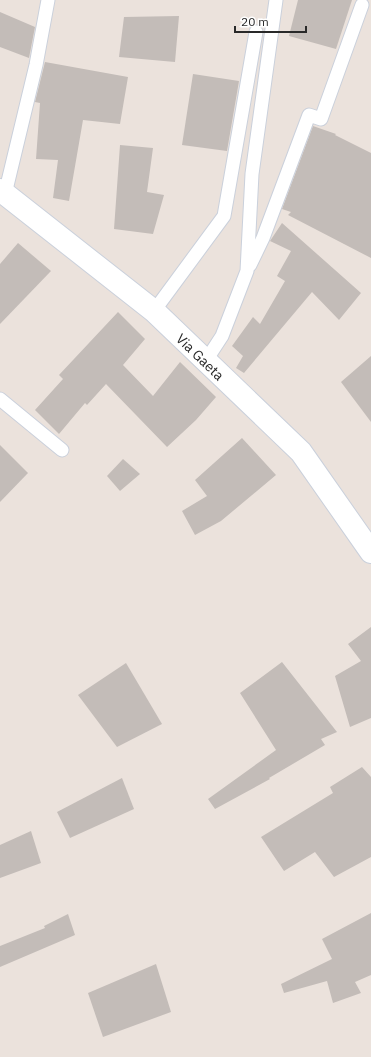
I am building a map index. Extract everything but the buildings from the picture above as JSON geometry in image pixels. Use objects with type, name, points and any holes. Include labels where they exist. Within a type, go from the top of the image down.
[{"type":"street","name":"Via Gaeta","points":[[3,192],[154,311],[205,362],[301,452],[371,552]]},
{"type":"lane","points":[[3,192],[36,64],[48,0]]},
{"type":"lane","points":[[247,271],[252,174],[276,0]]},
{"type":"lane","points":[[205,362],[222,336],[247,271],[263,238],[309,115],[322,119],[362,5]]},
{"type":"lane","points":[[154,311],[224,216],[256,32]]},
{"type":"lane","points":[[0,399],[62,450]]}]
